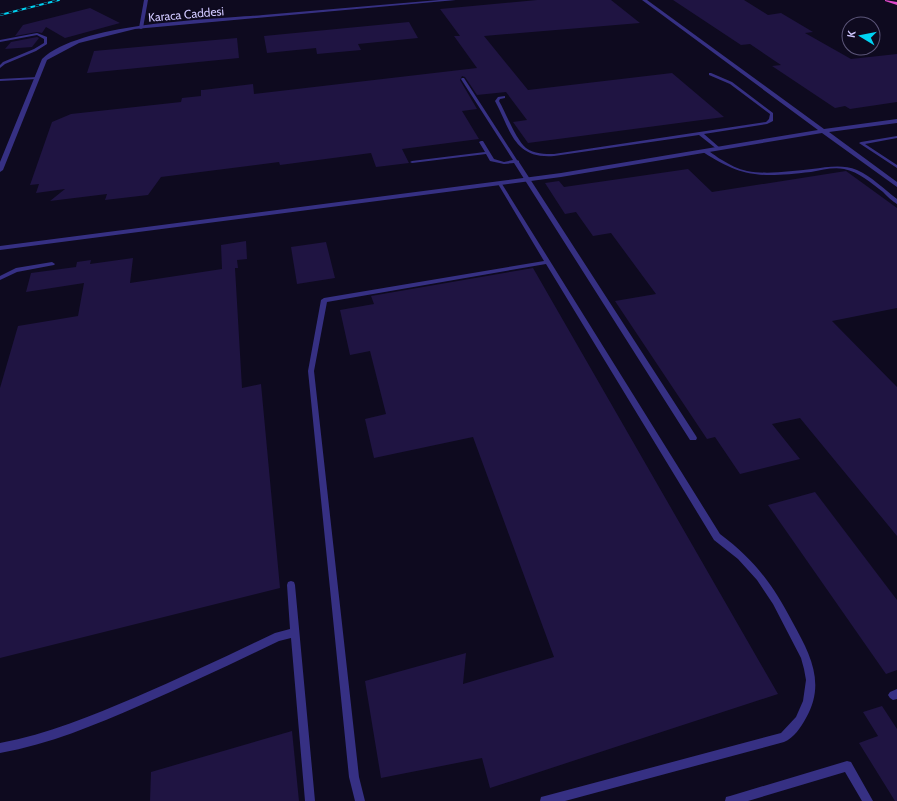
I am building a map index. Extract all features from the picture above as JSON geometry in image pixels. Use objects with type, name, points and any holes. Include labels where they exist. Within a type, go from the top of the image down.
[{"type":"highway","points":[[887,0],[897,4]]},
{"type":"street","name":"Karaca Caddesi","points":[[0,170],[45,59],[53,53],[75,43],[110,33],[141,28],[454,0]]},
{"type":"street","points":[[644,0],[897,185]]},
{"type":"street","points":[[0,248],[529,180],[823,131],[897,121]]},
{"type":"lane","points":[[141,28],[146,0]]},
{"type":"lane","points":[[0,42],[37,34],[46,38],[46,43],[35,50],[4,63],[0,67]]},
{"type":"lane","points":[[504,97],[499,98],[497,101],[522,148],[537,154],[554,155],[767,123],[773,118],[772,114],[731,83],[710,74]]},
{"type":"lane","points":[[0,80],[37,78]]},
{"type":"lane","points":[[463,79],[693,438]]},
{"type":"lane","points":[[700,133],[718,149]]},
{"type":"lane","points":[[897,137],[861,143],[897,168]]},
{"type":"lane","points":[[481,142],[492,160],[498,163],[517,162]]},
{"type":"lane","points":[[705,151],[727,166],[764,176],[836,167],[850,169],[858,172],[897,202]]},
{"type":"lane","points":[[412,162],[487,153]]},
{"type":"lane","points":[[500,184],[717,537],[753,567],[776,597],[806,658],[810,675],[810,692],[806,708],[801,719],[784,737],[545,801]]},
{"type":"lane","points":[[360,801],[354,777],[311,371],[324,300],[548,262]]},
{"type":"lane","points":[[0,278],[16,270],[52,264]]},
{"type":"lane","points":[[291,585],[310,801]]},
{"type":"lane","points":[[0,748],[46,738],[80,727],[177,685],[278,636],[296,633]]},
{"type":"lane","points":[[730,801],[847,766],[868,801]]},
{"type":"building","points":[[537,0],[611,0],[640,23],[484,36],[528,90],[672,73],[724,117],[528,143],[513,122],[527,120],[506,92],[477,95],[465,77],[462,76],[460,80],[477,109],[462,111],[479,139],[402,149],[409,163],[376,167],[371,153],[280,165],[279,162],[161,177],[148,195],[105,200],[107,194],[50,201],[65,189],[36,193],[39,184],[30,185],[52,122],[71,114],[181,102],[182,98],[201,96],[201,90],[253,84],[254,94],[477,68],[454,36],[460,36],[440,9]]},
{"type":"building","points":[[673,0],[744,0],[768,15],[781,13],[813,32],[805,33],[841,53],[841,56],[846,56],[851,59],[897,54],[897,102],[850,109],[845,106],[835,108],[772,66],[781,65],[750,44],[741,45]]},
{"type":"building","points":[[90,8],[120,23],[65,38],[46,27],[42,33],[37,32],[15,36],[23,25]]},
{"type":"building","points":[[409,22],[418,38],[358,44],[361,50],[317,54],[316,48],[267,53],[264,36]]},
{"type":"building","points":[[37,37],[39,38],[32,47],[5,49],[11,42]]},
{"type":"building","points":[[237,38],[239,58],[87,73],[94,51]]},
{"type":"building","points":[[688,169],[712,192],[846,171],[897,208],[897,308],[832,321],[897,387],[897,536],[800,418],[772,424],[800,459],[740,474],[715,437],[707,439],[615,301],[656,294],[611,233],[593,236],[576,212],[565,214],[545,183],[559,181],[564,187]]},
{"type":"building","points":[[246,241],[247,259],[237,260],[238,268],[235,268],[242,388],[261,384],[280,588],[0,658],[0,388],[18,326],[78,316],[84,283],[26,292],[31,273],[76,267],[77,262],[91,260],[90,264],[133,258],[130,283],[222,269],[221,245]]},
{"type":"building","points":[[326,242],[335,278],[297,284],[291,247]]},
{"type":"building","points":[[533,268],[778,694],[490,788],[482,758],[381,778],[365,681],[466,653],[463,684],[554,657],[473,437],[374,458],[365,419],[386,414],[370,351],[350,355],[340,310],[374,304],[371,296]]},
{"type":"building","points":[[815,492],[897,600],[897,670],[886,674],[768,505]]},
{"type":"building","points":[[882,706],[897,729],[897,801],[895,801],[859,743],[878,736],[863,712]]},
{"type":"building","points":[[292,731],[299,801],[150,801],[151,772]]},
{"type":"railway","points":[[0,15],[59,0]]}]
